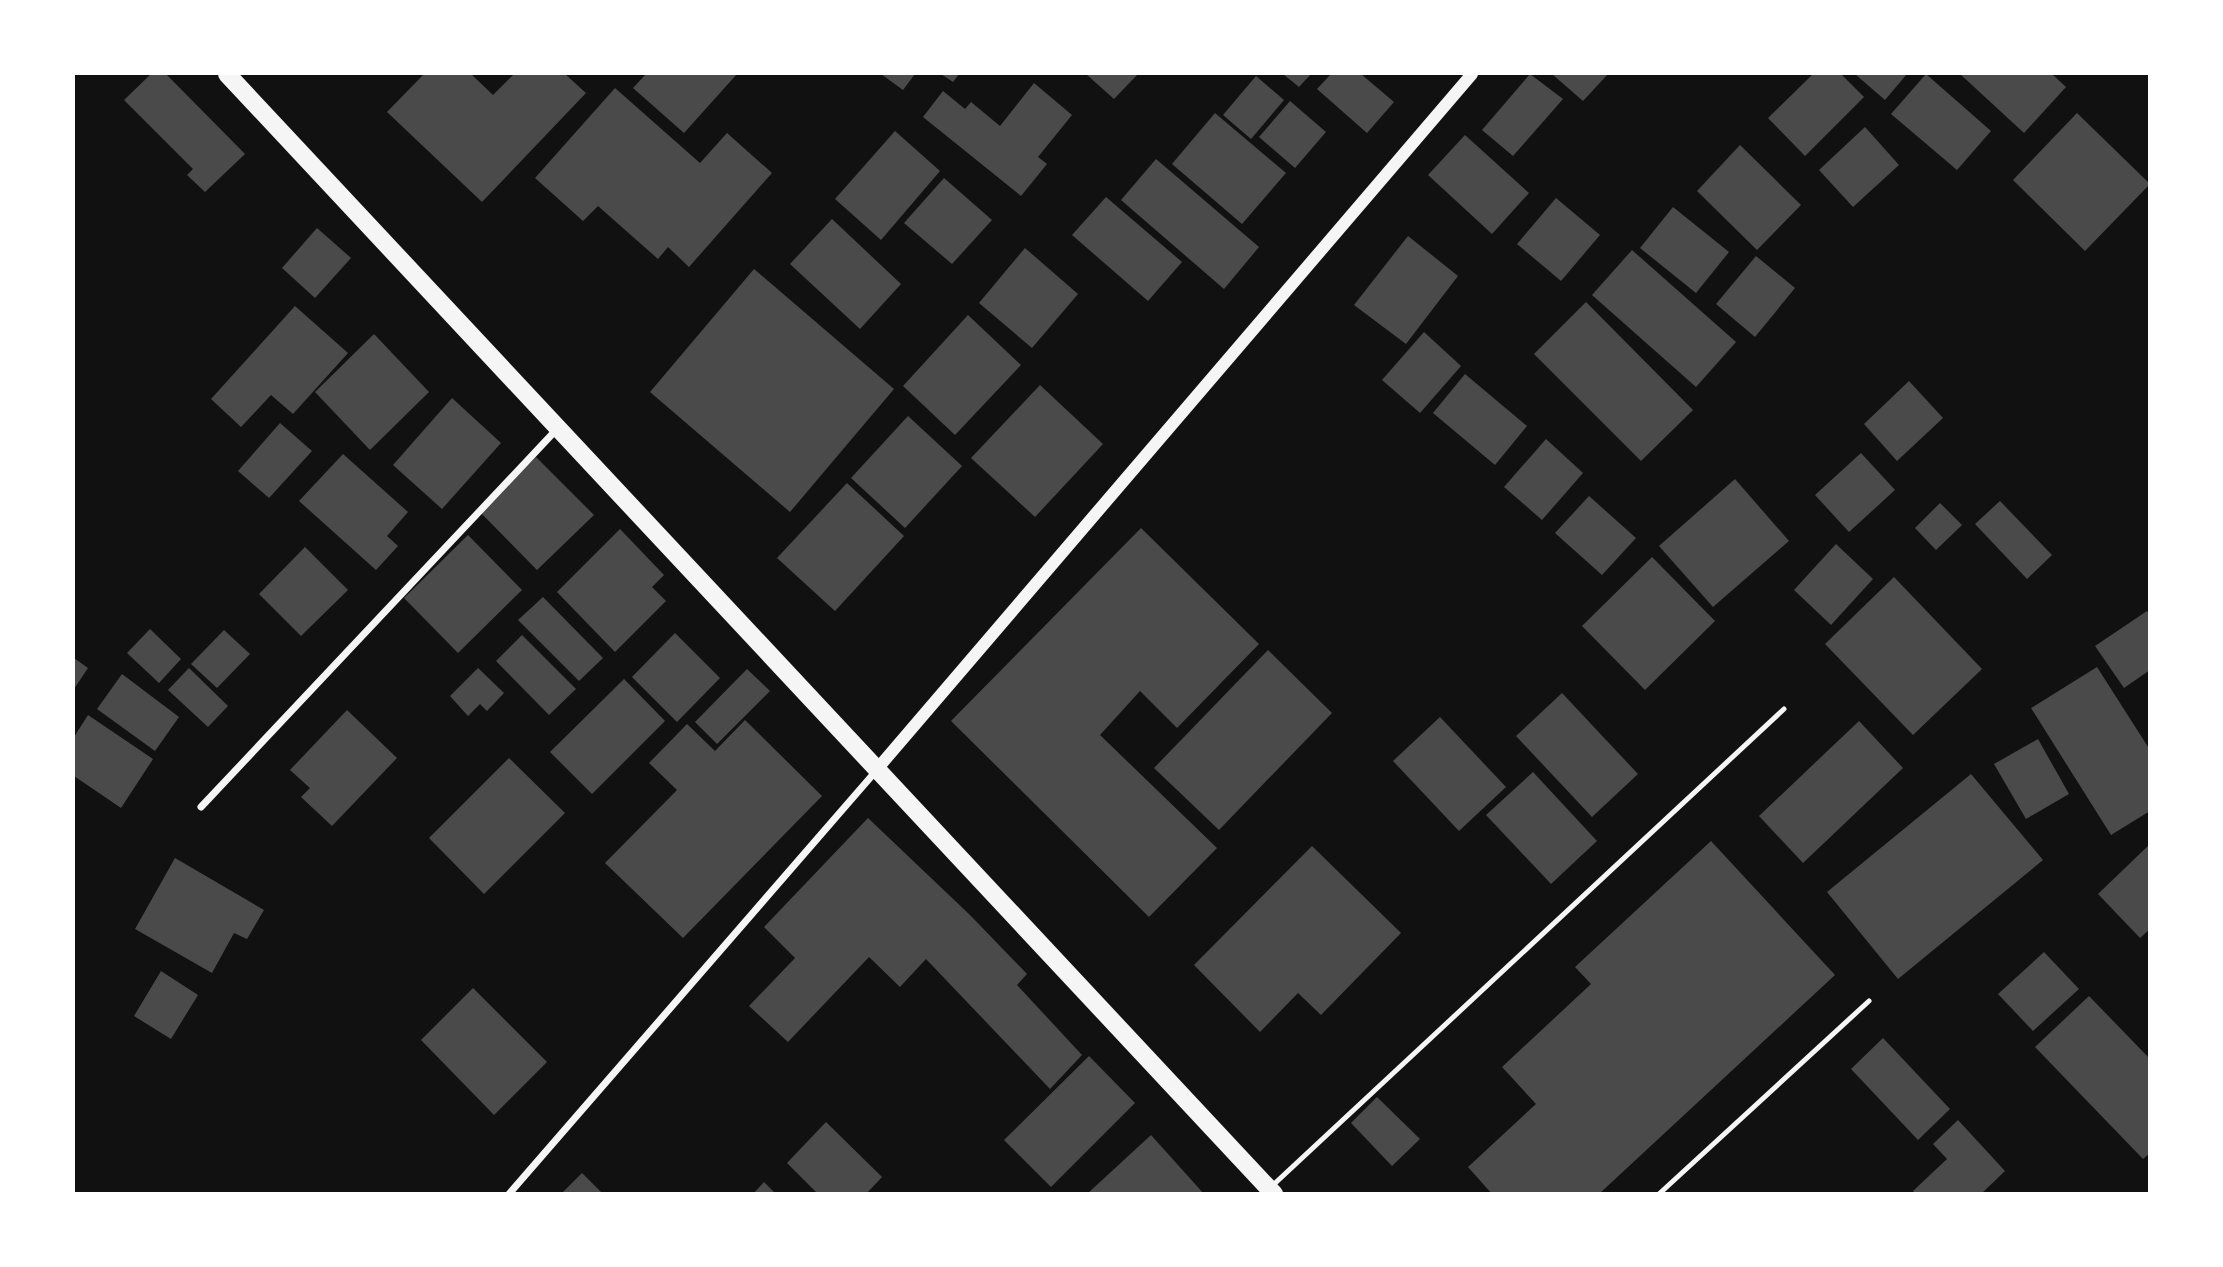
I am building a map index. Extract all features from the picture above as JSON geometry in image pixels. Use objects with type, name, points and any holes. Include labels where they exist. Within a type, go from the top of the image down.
[{"type":"main road","points":[[226,74],[1272,1191]]},
{"type":"street","points":[[509,1194],[1472,74]]},
{"type":"street","points":[[201,807],[557,429]]},
{"type":"lane","points":[[1272,1191],[1784,709]]},
{"type":"lane","points":[[1658,1194],[1868,1001]]},
{"type":"building","points":[[151,74],[166,74],[245,154],[205,192],[187,175],[193,169],[124,100]]},
{"type":"building","points":[[424,74],[471,74],[493,95],[514,74],[565,74],[586,93],[482,202],[387,112]]},
{"type":"building","points":[[646,74],[737,74],[684,133],[633,88]]},
{"type":"building","points":[[881,74],[915,74],[903,90]]},
{"type":"building","points":[[941,74],[959,74],[953,82]]},
{"type":"building","points":[[1086,74],[1138,74],[1114,99]]},
{"type":"building","points":[[1283,74],[1311,74],[1299,87]]},
{"type":"building","points":[[1331,74],[1361,74],[1394,102],[1367,133],[1317,89]]},
{"type":"building","points":[[1530,74],[1563,99],[1513,156],[1482,130]]},
{"type":"building","points":[[1552,74],[1608,74],[1583,101]]},
{"type":"building","points":[[1813,74],[1841,74],[1864,97],[1805,156],[1768,118]]},
{"type":"building","points":[[1855,74],[1907,74],[1885,100]]},
{"type":"building","points":[[1926,74],[1991,131],[1957,170],[1891,114]]},
{"type":"building","points":[[1960,74],[2052,74],[2066,87],[2024,133]]},
{"type":"building","points":[[1256,76],[1284,100],[1251,139],[1223,115]]},
{"type":"building","points":[[1034,83],[1072,115],[1038,157],[1047,164],[1021,196],[923,117],[943,91],[965,109],[971,102],[1000,126]]},
{"type":"building","points":[[615,88],[700,163],[727,133],[772,173],[689,267],[668,247],[658,259],[598,206],[583,221],[535,178]]},
{"type":"building","points":[[1290,101],[1326,132],[1295,168],[1259,137]]},
{"type":"building","points":[[1215,113],[1286,173],[1242,224],[1172,164]]},
{"type":"building","points":[[2077,113],[2150,184],[2085,251],[2013,180]]},
{"type":"building","points":[[1865,127],[1899,165],[1853,207],[1819,170]]},
{"type":"building","points":[[895,131],[940,171],[881,240],[835,199]]},
{"type":"building","points":[[1465,135],[1529,193],[1492,234],[1428,175]]},
{"type":"building","points":[[1740,145],[1801,205],[1757,250],[1697,191]]},
{"type":"building","points":[[1156,159],[1259,247],[1224,289],[1121,200]]},
{"type":"building","points":[[944,178],[992,220],[952,264],[904,223]]},
{"type":"building","points":[[1106,197],[1182,262],[1148,301],[1072,235]]},
{"type":"building","points":[[1556,198],[1600,235],[1561,281],[1517,244]]},
{"type":"building","points":[[1673,207],[1729,252],[1696,293],[1640,248]]},
{"type":"building","points":[[832,219],[901,284],[860,329],[790,264]]},
{"type":"building","points":[[317,228],[351,258],[315,298],[282,268]]},
{"type":"building","points":[[1408,236],[1458,276],[1406,344],[1354,305]]},
{"type":"building","points":[[1025,248],[1078,294],[1032,348],[979,303]]},
{"type":"building","points":[[1632,250],[1736,342],[1696,387],[1592,295]]},
{"type":"building","points":[[1756,256],[1795,288],[1755,337],[1716,304]]},
{"type":"building","points":[[754,269],[894,389],[790,512],[650,392]]},
{"type":"building","points":[[1586,302],[1693,410],[1641,461],[1534,354]]},
{"type":"building","points":[[295,306],[348,353],[293,414],[271,395],[241,427],[211,399]]},
{"type":"building","points":[[968,315],[1021,365],[955,435],[903,386]]},
{"type":"building","points":[[1424,332],[1461,366],[1420,413],[1382,380]]},
{"type":"building","points":[[374,334],[429,392],[370,450],[315,392]]},
{"type":"building","points":[[1465,374],[1527,426],[1495,465],[1433,413]]},
{"type":"building","points":[[1909,381],[1943,418],[1897,461],[1864,424]]},
{"type":"building","points":[[1040,385],[1103,444],[1035,517],[971,458]]},
{"type":"building","points":[[452,398],[501,443],[442,509],[393,465]]},
{"type":"building","points":[[908,416],[962,466],[905,528],[851,478]]},
{"type":"building","points":[[280,423],[312,451],[269,498],[238,471]]},
{"type":"building","points":[[1546,439],[1583,473],[1542,520],[1504,487]]},
{"type":"building","points":[[1861,453],[1895,490],[1849,532],[1815,495]]},
{"type":"building","points":[[343,454],[408,512],[387,536],[398,546],[376,570],[299,501]]},
{"type":"building","points":[[536,457],[594,515],[537,570],[479,511]]},
{"type":"building","points":[[1735,479],[1789,541],[1713,607],[1659,546]]},
{"type":"building","points":[[847,483],[904,536],[835,611],[777,558]]},
{"type":"building","points":[[1589,496],[1636,538],[1602,575],[1555,533]]},
{"type":"building","points":[[2000,501],[2052,555],[2027,579],[1975,524]]},
{"type":"building","points":[[1940,503],[1962,525],[1936,550],[1915,528]]},
{"type":"building","points":[[1141,528],[1259,644],[1177,728],[1140,691],[1100,735],[1217,848],[1149,917],[951,721]]},
{"type":"building","points":[[620,529],[664,575],[652,587],[666,601],[615,652],[557,592]]},
{"type":"building","points":[[468,535],[522,590],[458,653],[404,598]]},
{"type":"building","points":[[1836,544],[1873,579],[1831,625],[1794,590]]},
{"type":"building","points":[[305,547],[348,590],[301,636],[259,594]]},
{"type":"building","points":[[1652,557],[1715,621],[1645,690],[1582,626]]},
{"type":"building","points":[[1894,577],[1982,669],[1913,735],[1825,644]]},
{"type":"building","points":[[543,597],[603,658],[579,681],[518,620]]},
{"type":"building","points":[[2147,611],[2150,615],[2150,670],[2124,688],[2095,646]]},
{"type":"building","points":[[150,629],[181,659],[159,683],[127,653]]},
{"type":"building","points":[[224,630],[250,654],[217,688],[191,664]]},
{"type":"building","points":[[675,633],[720,678],[677,722],[632,677]]},
{"type":"building","points":[[522,635],[576,689],[549,715],[496,661]]},
{"type":"building","points":[[1268,650],[1332,713],[1219,830],[1154,768]]},
{"type":"building","points":[[74,658],[88,668],[74,689]]},
{"type":"building","points":[[2097,667],[2150,750],[2150,811],[2111,835],[2031,708]]},
{"type":"building","points":[[189,668],[228,706],[208,727],[168,690]]},
{"type":"building","points":[[478,668],[504,693],[487,711],[480,704],[468,716],[450,696]]},
{"type":"building","points":[[747,669],[770,691],[717,744],[695,722]]},
{"type":"building","points":[[122,674],[179,717],[155,751],[97,709]]},
{"type":"building","points":[[624,679],[665,721],[592,794],[550,752]]},
{"type":"building","points":[[1562,693],[1638,774],[1592,817],[1516,736]]},
{"type":"building","points":[[347,710],[397,758],[332,826],[301,797],[310,788],[290,770]]},
{"type":"building","points":[[88,715],[153,759],[121,808],[74,776],[74,737]]},
{"type":"building","points":[[1440,717],[1506,787],[1459,831],[1393,761]]},
{"type":"building","points":[[745,720],[822,796],[683,938],[605,863],[677,790],[649,763],[687,724],[715,751]]},
{"type":"building","points":[[1859,721],[1903,768],[1803,863],[1759,816]]},
{"type":"building","points":[[2038,739],[2069,794],[2026,819],[1994,764]]},
{"type":"building","points":[[509,758],[565,813],[484,894],[429,838]]},
{"type":"building","points":[[1533,772],[1597,841],[1551,884],[1486,815]]},
{"type":"building","points":[[1971,774],[2043,860],[1898,979],[1827,892]]},
{"type":"building","points":[[868,818],[970,915],[1027,974],[1017,985],[1082,1055],[1050,1089],[926,959],[900,987],[869,957],[788,1042],[749,1006],[795,958],[764,927]]},
{"type":"building","points":[[1711,841],[1835,975],[1599,1194],[1492,1194],[1468,1167],[1536,1104],[1502,1067],[1591,984],[1575,967]]},
{"type":"building","points":[[2150,844],[2150,929],[2140,938],[2098,894]]},
{"type":"building","points":[[1312,846],[1401,933],[1321,1015],[1298,993],[1260,1032],[1194,965]]},
{"type":"building","points":[[175,858],[264,910],[247,939],[234,933],[212,973],[135,929]]},
{"type":"building","points":[[2044,952],[2079,989],[2033,1031],[1998,994]]},
{"type":"building","points":[[161,971],[198,995],[171,1039],[134,1016]]},
{"type":"building","points":[[473,988],[547,1062],[494,1115],[421,1040]]},
{"type":"building","points":[[2089,996],[2150,1059],[2150,1153],[2143,1159],[2035,1047]]},
{"type":"building","points":[[1883,1038],[1950,1109],[1918,1140],[1851,1069]]},
{"type":"building","points":[[1089,1056],[1135,1103],[1051,1187],[1004,1140]]},
{"type":"building","points":[[1377,1097],[1420,1139],[1392,1166],[1351,1123]]},
{"type":"building","points":[[1958,1120],[2005,1171],[1981,1194],[1916,1194],[1913,1191],[1947,1159],[1933,1144]]},
{"type":"building","points":[[826,1122],[882,1177],[866,1194],[818,1194],[787,1163]]},
{"type":"building","points":[[1151,1135],[1204,1194],[1087,1194]]},
{"type":"building","points":[[582,1173],[603,1194],[561,1194]]},
{"type":"building","points":[[764,1182],[776,1194],[753,1194]]}]
